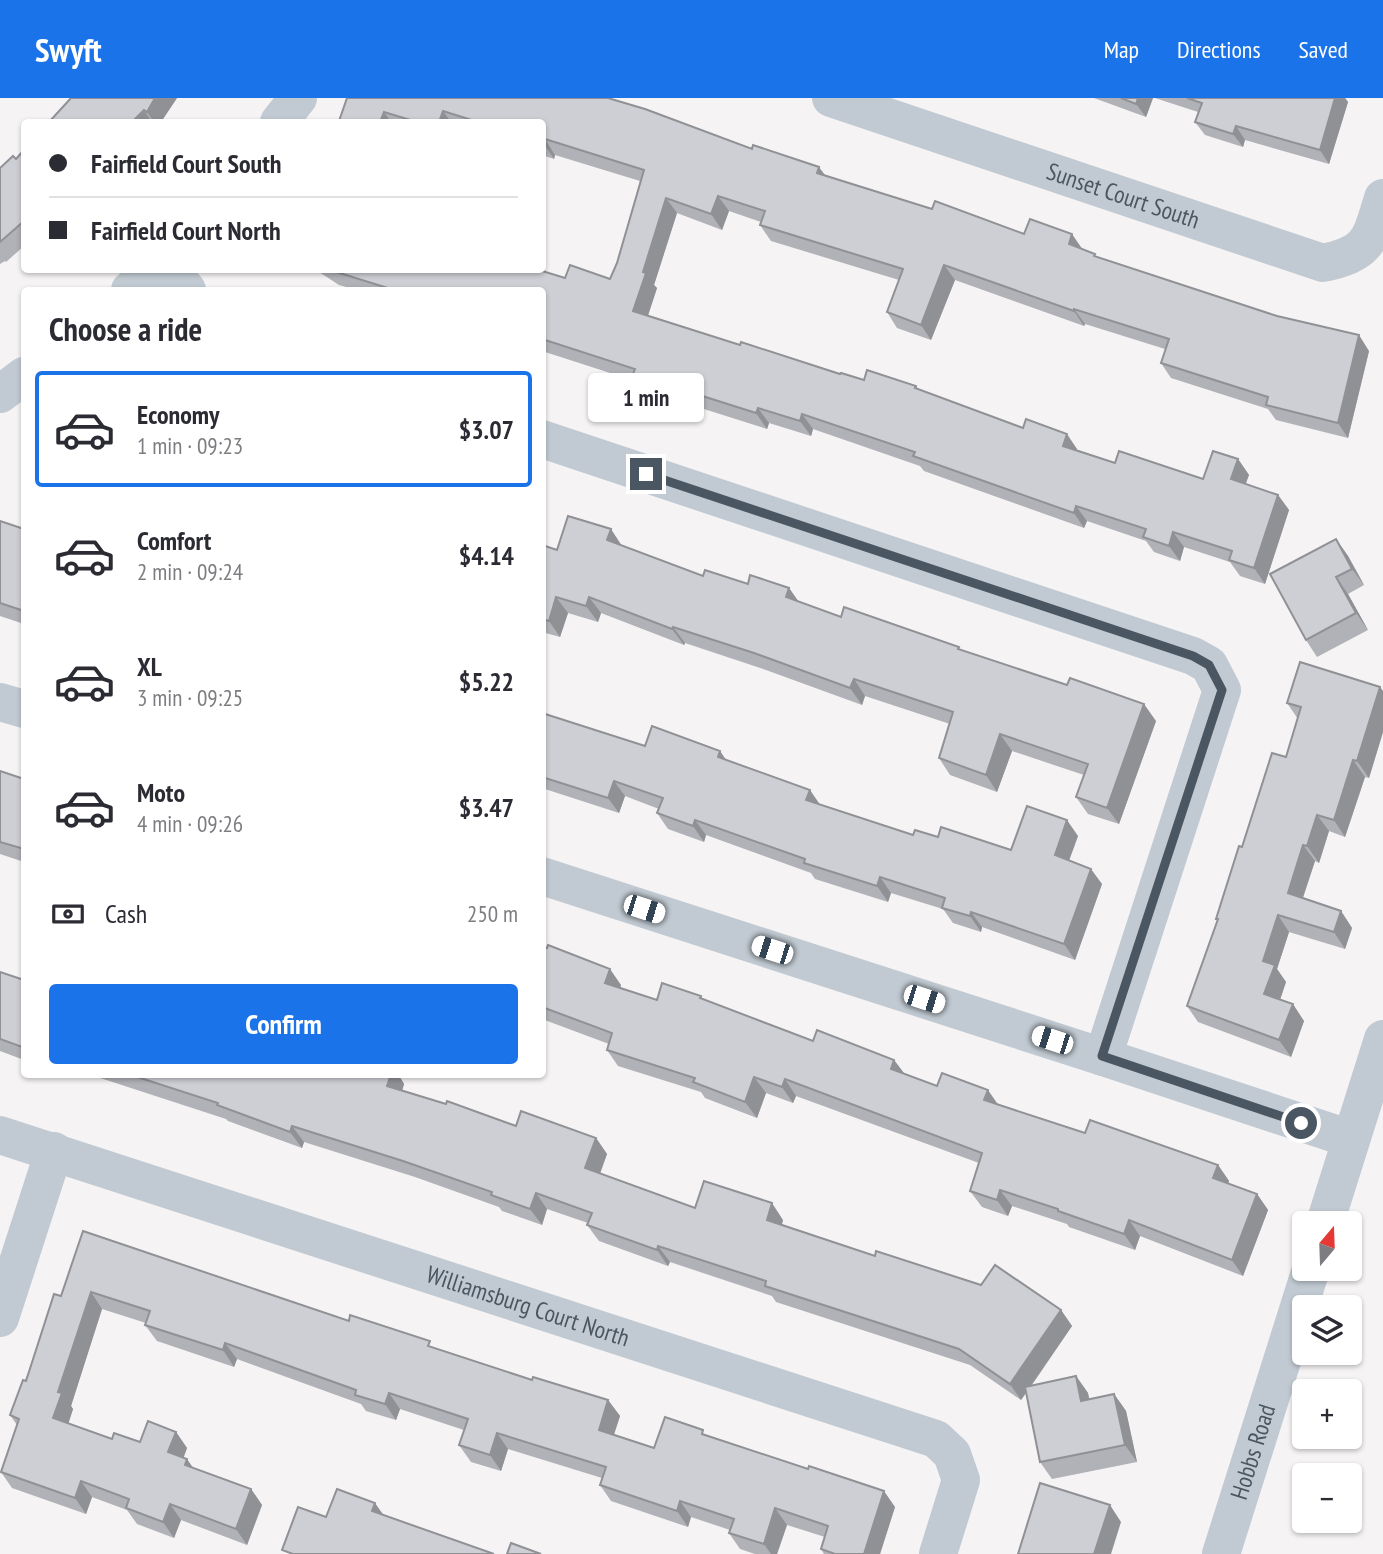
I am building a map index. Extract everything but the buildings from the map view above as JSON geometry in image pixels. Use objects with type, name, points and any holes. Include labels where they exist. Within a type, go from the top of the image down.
[{"type":"street","points":[[281,119],[298,98]]},
{"type":"street","name":"Sunset Court South","points":[[831,98],[1323,263],[1348,258],[1370,240],[1383,198]]},
{"type":"street","points":[[134,287],[151,273]]},
{"type":"street","points":[[173,273],[184,287]]},
{"type":"street","points":[[0,394],[21,378]]},
{"type":"street","points":[[546,440],[1193,656],[1209,665],[1222,690],[1102,1056]]},
{"type":"street","points":[[0,702],[21,708]]},
{"type":"street","points":[[546,877],[1351,1139]]},
{"type":"street","points":[[1329,1211],[1383,1039]]},
{"type":"street","name":"Williamsburg Court North","points":[[0,1135],[936,1439],[952,1454],[961,1480],[938,1554]]},
{"type":"street","points":[[0,1318],[54,1151]]},
{"type":"street","name":"Hobbs Road","points":[[1221,1554],[1307,1281]]},
{"type":"route","points":[[646,474],[1193,656],[1209,665],[1222,690],[1102,1056],[1301,1123]]}]
